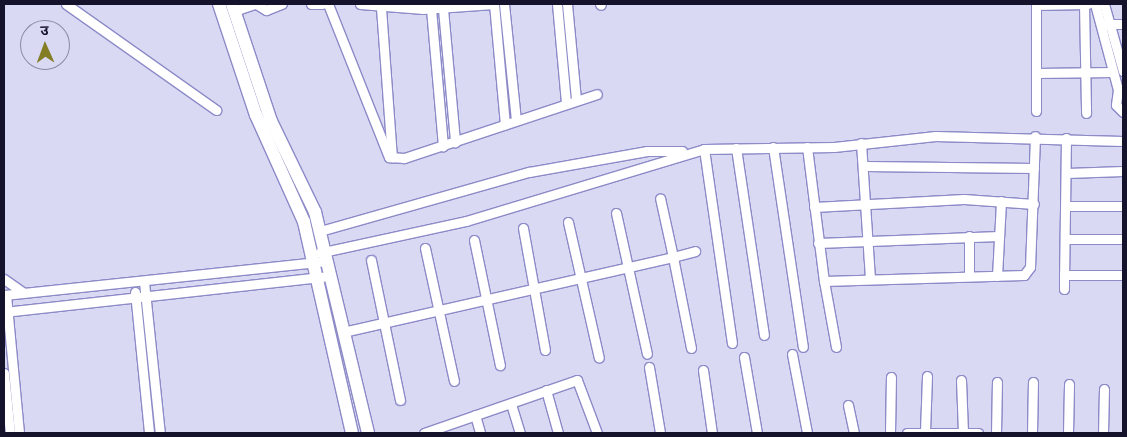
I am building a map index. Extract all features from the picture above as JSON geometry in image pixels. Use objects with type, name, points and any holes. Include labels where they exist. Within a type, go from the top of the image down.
[{"type":"main road","points":[[219,4],[256,115],[296,199],[312,259],[352,433]]},
{"type":"main road","points":[[233,7],[264,101],[315,212],[368,433]]},
{"type":"street","points":[[66,4],[216,110]]},
{"type":"street","points":[[233,7],[255,4],[266,10],[282,4]]},
{"type":"street","points":[[311,4],[322,4]]},
{"type":"street","points":[[328,4],[383,153],[392,158],[443,146],[571,101],[597,94]]},
{"type":"street","points":[[360,4],[381,8],[431,9],[494,4],[505,124]]},
{"type":"street","points":[[504,4],[516,120]]},
{"type":"street","points":[[557,4],[571,101]]},
{"type":"street","points":[[567,4],[571,101]]},
{"type":"street","points":[[1036,111],[1036,4],[1093,4],[1105,24]]},
{"type":"street","points":[[1084,4],[1086,113]]},
{"type":"street","points":[[1104,4],[1105,24],[1114,72],[1116,105],[1123,112]]},
{"type":"street","points":[[381,8],[392,158]]},
{"type":"street","points":[[431,9],[443,146]]},
{"type":"street","points":[[443,9],[455,142]]},
{"type":"street","points":[[1105,24],[1123,24]]},
{"type":"street","points":[[1108,35],[1123,34]]},
{"type":"street","points":[[1108,35],[1123,71]]},
{"type":"street","points":[[1036,74],[1114,72]]},
{"type":"street","points":[[824,281],[870,278],[1024,275],[1030,270],[1034,204],[1035,136]]},
{"type":"street","points":[[19,433],[5,295],[139,283],[312,259],[466,221],[688,152],[704,149],[807,147],[861,142],[1035,136],[1123,141]]},
{"type":"street","points":[[1064,289],[1066,138]]},
{"type":"street","points":[[861,142],[865,166],[870,278]]},
{"type":"street","points":[[773,147],[804,347]]},
{"type":"street","points":[[807,147],[818,243],[836,347]]},
{"type":"street","points":[[736,148],[764,335]]},
{"type":"street","points":[[704,149],[732,343]]},
{"type":"street","points":[[320,231],[530,172],[647,151],[688,152]]},
{"type":"street","points":[[865,166],[1034,168]]},
{"type":"street","points":[[1067,173],[1123,171]]},
{"type":"street","points":[[660,198],[691,348]]},
{"type":"street","points":[[814,207],[1001,201],[1034,204]]},
{"type":"street","points":[[997,276],[1001,201]]},
{"type":"street","points":[[1066,206],[1123,206]]},
{"type":"street","points":[[616,213],[647,354]]},
{"type":"street","points":[[568,222],[600,358]]},
{"type":"street","points":[[523,228],[545,350]]},
{"type":"street","points":[[969,236],[969,276]]},
{"type":"street","points":[[818,243],[999,236]]},
{"type":"street","points":[[1065,239],[1123,239]]},
{"type":"street","points":[[474,240],[500,365]]},
{"type":"street","points":[[425,248],[454,381]]},
{"type":"street","points":[[343,332],[384,325],[695,251]]},
{"type":"street","points":[[370,260],[400,400]]},
{"type":"street","points":[[1064,275],[1123,275]]},
{"type":"street","points":[[6,311],[330,276]]},
{"type":"street","points":[[4,279],[24,293]]},
{"type":"street","points":[[139,283],[146,296],[160,433]]},
{"type":"street","points":[[139,283],[136,297],[149,433]]},
{"type":"street","points":[[792,354],[807,433]]},
{"type":"street","points":[[744,357],[758,433]]},
{"type":"street","points":[[649,367],[660,433]]},
{"type":"street","points":[[703,370],[712,433]]},
{"type":"street","points":[[4,373],[10,433]]},
{"type":"street","points":[[925,431],[927,376]]},
{"type":"street","points":[[890,433],[891,378]]},
{"type":"street","points":[[961,380],[963,432]]},
{"type":"street","points":[[424,433],[435,431],[546,390],[580,381],[597,433]]},
{"type":"street","points":[[996,433],[997,382]]},
{"type":"street","points":[[1032,433],[1033,382]]},
{"type":"street","points":[[1068,433],[1069,384]]},
{"type":"street","points":[[1103,433],[1104,389]]},
{"type":"street","points":[[546,390],[558,433]]},
{"type":"street","points":[[511,404],[520,433]]},
{"type":"street","points":[[848,405],[854,433]]},
{"type":"street","points":[[475,416],[480,433]]},
{"type":"street","points":[[907,433],[925,431],[978,433]]}]
